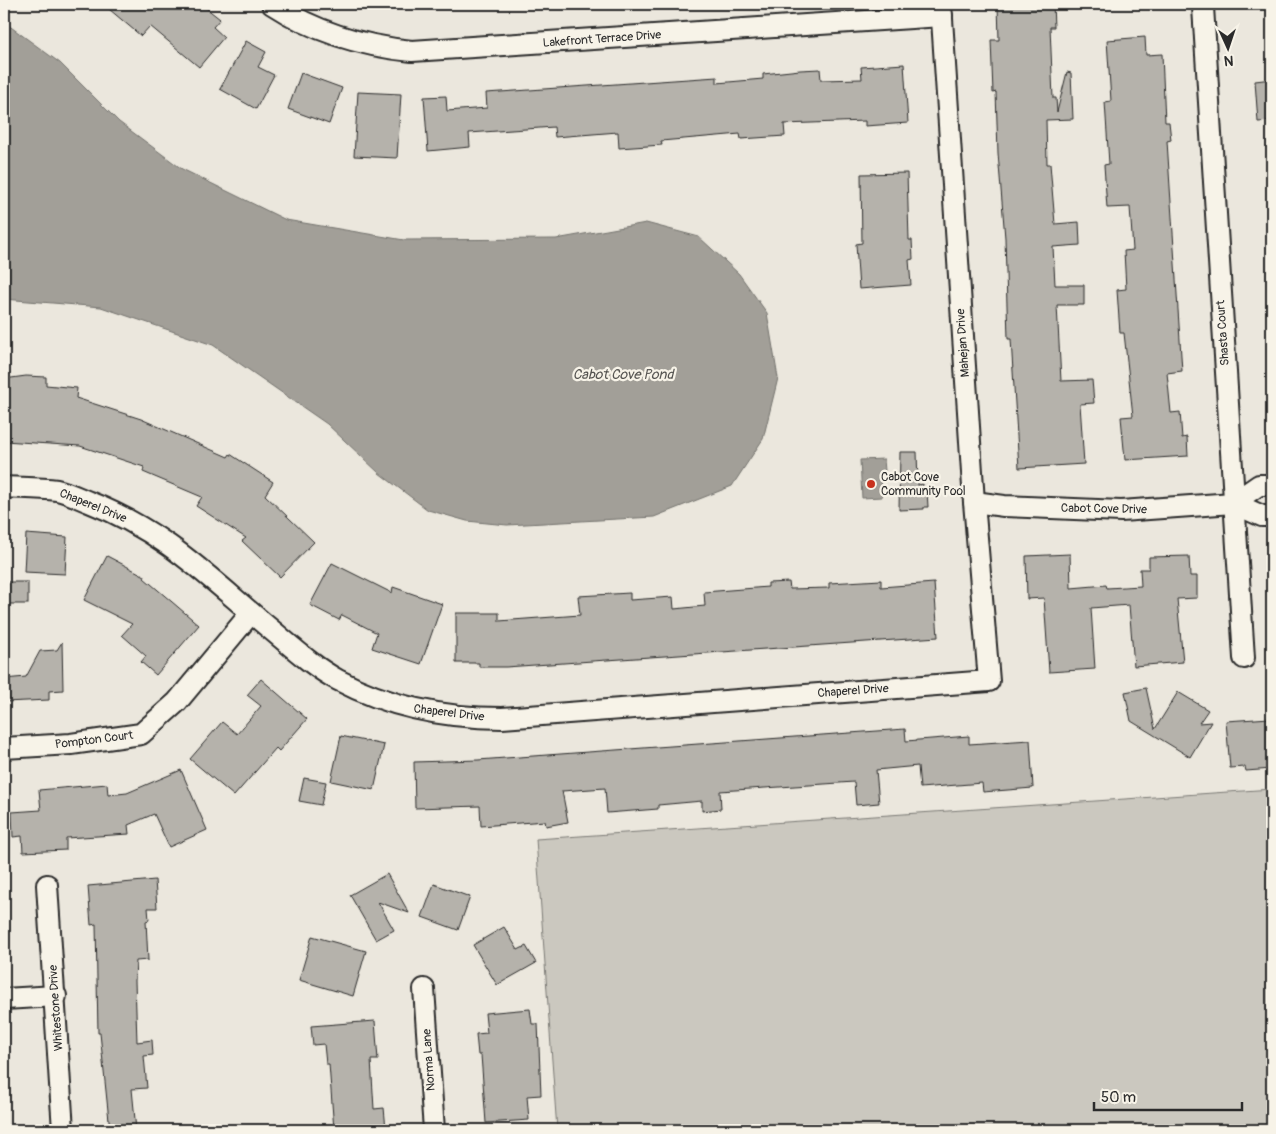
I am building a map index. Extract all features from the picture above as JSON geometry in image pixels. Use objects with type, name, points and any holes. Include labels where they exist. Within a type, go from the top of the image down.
[{"type":"street","name":"Lakefront Terrace Drive","points":[[272,4],[310,25],[345,39],[380,48],[412,50],[941,10]]},
{"type":"street","name":"Shasta Court","points":[[1203,7],[1244,658]]},
{"type":"street","name":"Mahejan Drive","points":[[941,10],[974,502],[989,681]]},
{"type":"street","name":"Cabot Cove Drive","points":[[1233,503],[1259,486],[1272,485]]},
{"type":"street","name":"Chaperel Drive","points":[[4,487],[58,490],[117,514],[146,529],[186,556],[307,659],[337,679],[406,708],[431,713],[471,718],[502,718],[989,681]]},
{"type":"street","name":"Cabot Cove Drive","points":[[974,502],[1004,506],[1121,511],[1233,503],[1262,516],[1272,516]]},
{"type":"street","name":"Pompton Court","points":[[4,748],[71,744],[141,734],[177,702],[251,613]]},
{"type":"street","name":"Whitestone Drive","points":[[47,885],[56,996],[63,1130]]},
{"type":"street","name":"Norma Lane","points":[[424,989],[434,1130]]},
{"type":"street","points":[[4,999],[56,996]]},
{"type":"shaded area","points":[[1272,789],[1272,1130],[557,1130],[536,839]]},
{"type":"water","name":"Cabot Cove Pond","points":[[4,22],[60,63],[119,122],[182,169],[286,220],[404,240],[556,239],[646,223],[699,237],[739,274],[767,313],[778,378],[763,439],[732,486],[654,517],[507,525],[467,521],[428,510],[379,473],[327,424],[213,345],[101,307],[4,299]]},
{"type":"water","name":"Cabot Cove Community Pool","points":[[884,459],[885,471],[881,472],[882,497],[862,498],[860,460]]},
{"type":"building","points":[[103,4],[201,4],[220,19],[213,27],[224,37],[199,67],[150,26],[141,36]]},
{"type":"building","points":[[998,4],[1053,4],[1054,27],[1050,27],[1053,98],[1056,98],[1057,112],[1067,72],[1071,73],[1073,119],[1046,120],[1047,164],[1050,164],[1055,224],[1079,222],[1080,245],[1053,247],[1055,285],[1084,285],[1084,305],[1057,305],[1061,381],[1092,380],[1094,403],[1080,404],[1084,464],[1019,468],[1011,339],[1008,339],[1005,238],[998,153],[996,92],[993,93],[991,40],[999,40]]},
{"type":"building","points":[[1145,37],[1146,55],[1162,54],[1165,122],[1169,122],[1171,140],[1167,141],[1182,371],[1167,373],[1171,413],[1180,412],[1182,438],[1187,437],[1188,456],[1125,460],[1121,417],[1133,416],[1124,333],[1120,333],[1117,290],[1126,289],[1124,251],[1133,250],[1130,207],[1107,208],[1104,165],[1109,164],[1105,102],[1111,101],[1107,40]]},
{"type":"building","points":[[246,41],[266,52],[258,67],[274,75],[256,109],[220,89]]},
{"type":"building","points":[[904,64],[908,123],[865,126],[865,121],[784,124],[785,136],[741,139],[740,134],[661,141],[662,145],[619,148],[618,132],[555,137],[554,127],[469,133],[470,147],[428,151],[424,97],[446,96],[447,111],[487,108],[486,93],[717,77],[717,83],[763,79],[763,74],[820,69],[821,80],[862,79],[861,67]]},
{"type":"building","points":[[301,73],[342,88],[329,124],[288,109]]},
{"type":"building","points":[[1272,79],[1272,121],[1258,122],[1255,81]]},
{"type":"building","points":[[358,92],[401,94],[397,158],[354,156]]},
{"type":"building","points":[[907,173],[909,240],[912,240],[913,259],[909,260],[911,285],[859,289],[856,244],[862,243],[861,174]]},
{"type":"building","points":[[26,376],[46,377],[46,385],[77,388],[76,398],[141,419],[228,457],[230,454],[273,482],[265,495],[314,542],[280,577],[242,541],[246,538],[196,506],[202,497],[143,472],[144,467],[80,446],[4,441],[4,379]]},
{"type":"building","points":[[900,452],[917,452],[918,485],[923,484],[923,490],[927,490],[928,507],[924,507],[924,509],[899,510]]},
{"type":"building","points":[[26,534],[67,537],[65,574],[24,572]]},
{"type":"building","points":[[1070,554],[1071,588],[1106,585],[1107,588],[1141,586],[1140,569],[1149,569],[1149,557],[1189,556],[1190,576],[1197,576],[1197,598],[1177,599],[1183,662],[1134,666],[1129,605],[1091,608],[1095,669],[1049,672],[1044,598],[1027,599],[1026,556]]},
{"type":"building","points":[[107,556],[145,576],[144,578],[199,625],[156,675],[141,662],[146,656],[122,635],[132,624],[84,600]]},
{"type":"building","points":[[332,563],[392,593],[393,587],[442,604],[421,664],[372,648],[377,633],[342,615],[339,620],[310,605]]},
{"type":"building","points":[[881,580],[881,587],[934,583],[938,637],[506,667],[479,667],[479,663],[456,663],[456,613],[499,613],[499,621],[580,615],[578,596],[630,593],[630,600],[673,597],[674,609],[705,606],[704,592],[768,587],[768,583],[789,582],[790,589],[829,588],[829,583]]},
{"type":"building","points":[[6,582],[28,582],[28,604],[6,604]]},
{"type":"building","points":[[62,642],[63,690],[49,691],[49,700],[4,702],[4,679],[26,677],[40,651],[57,650]]},
{"type":"building","points":[[261,679],[307,719],[279,751],[276,748],[234,796],[190,759],[222,722],[237,734],[261,706],[247,695]]},
{"type":"building","points":[[1146,688],[1155,729],[1178,692],[1208,710],[1199,723],[1211,722],[1190,757],[1131,721],[1125,692]]},
{"type":"building","points":[[1270,718],[1272,769],[1246,771],[1245,767],[1230,768],[1226,721]]},
{"type":"building","points":[[905,729],[906,741],[969,736],[969,744],[1030,740],[1033,788],[983,792],[982,783],[920,788],[918,766],[876,770],[879,803],[856,805],[854,782],[720,791],[721,809],[702,811],[702,801],[658,805],[658,809],[607,813],[605,788],[562,791],[568,822],[546,826],[545,821],[481,826],[480,806],[415,808],[414,762],[478,760]]},
{"type":"building","points":[[341,736],[384,745],[374,790],[331,781]]},
{"type":"building","points":[[181,770],[207,830],[169,847],[154,814],[128,825],[129,834],[66,838],[66,850],[23,852],[22,836],[13,837],[12,812],[41,810],[39,790],[107,784],[108,795],[127,793]]},
{"type":"building","points":[[304,778],[326,782],[321,805],[299,801]]},
{"type":"building","points":[[387,874],[409,913],[378,902],[394,930],[376,940],[350,895]]},
{"type":"building","points":[[155,880],[157,908],[148,908],[149,920],[146,921],[148,960],[136,961],[135,981],[137,1042],[152,1040],[153,1055],[144,1056],[147,1088],[132,1089],[136,1130],[110,1130],[100,1033],[98,1033],[96,924],[91,925],[88,886]]},
{"type":"building","points":[[434,884],[470,897],[458,930],[422,917]]},
{"type":"building","points":[[504,927],[518,950],[526,946],[536,963],[497,985],[473,945]]},
{"type":"building","points":[[312,936],[366,951],[353,996],[299,980]]},
{"type":"building","points":[[530,1009],[532,1024],[538,1024],[541,1095],[527,1096],[529,1120],[486,1123],[481,1055],[478,1055],[476,1034],[487,1033],[485,1013]]},
{"type":"building","points":[[375,1021],[378,1060],[371,1060],[374,1109],[384,1108],[386,1129],[334,1130],[329,1064],[326,1064],[324,1044],[313,1045],[311,1026]]},
{"type":"place","name":"Cabot Cove Community Pool","points":[[871,484]]}]
